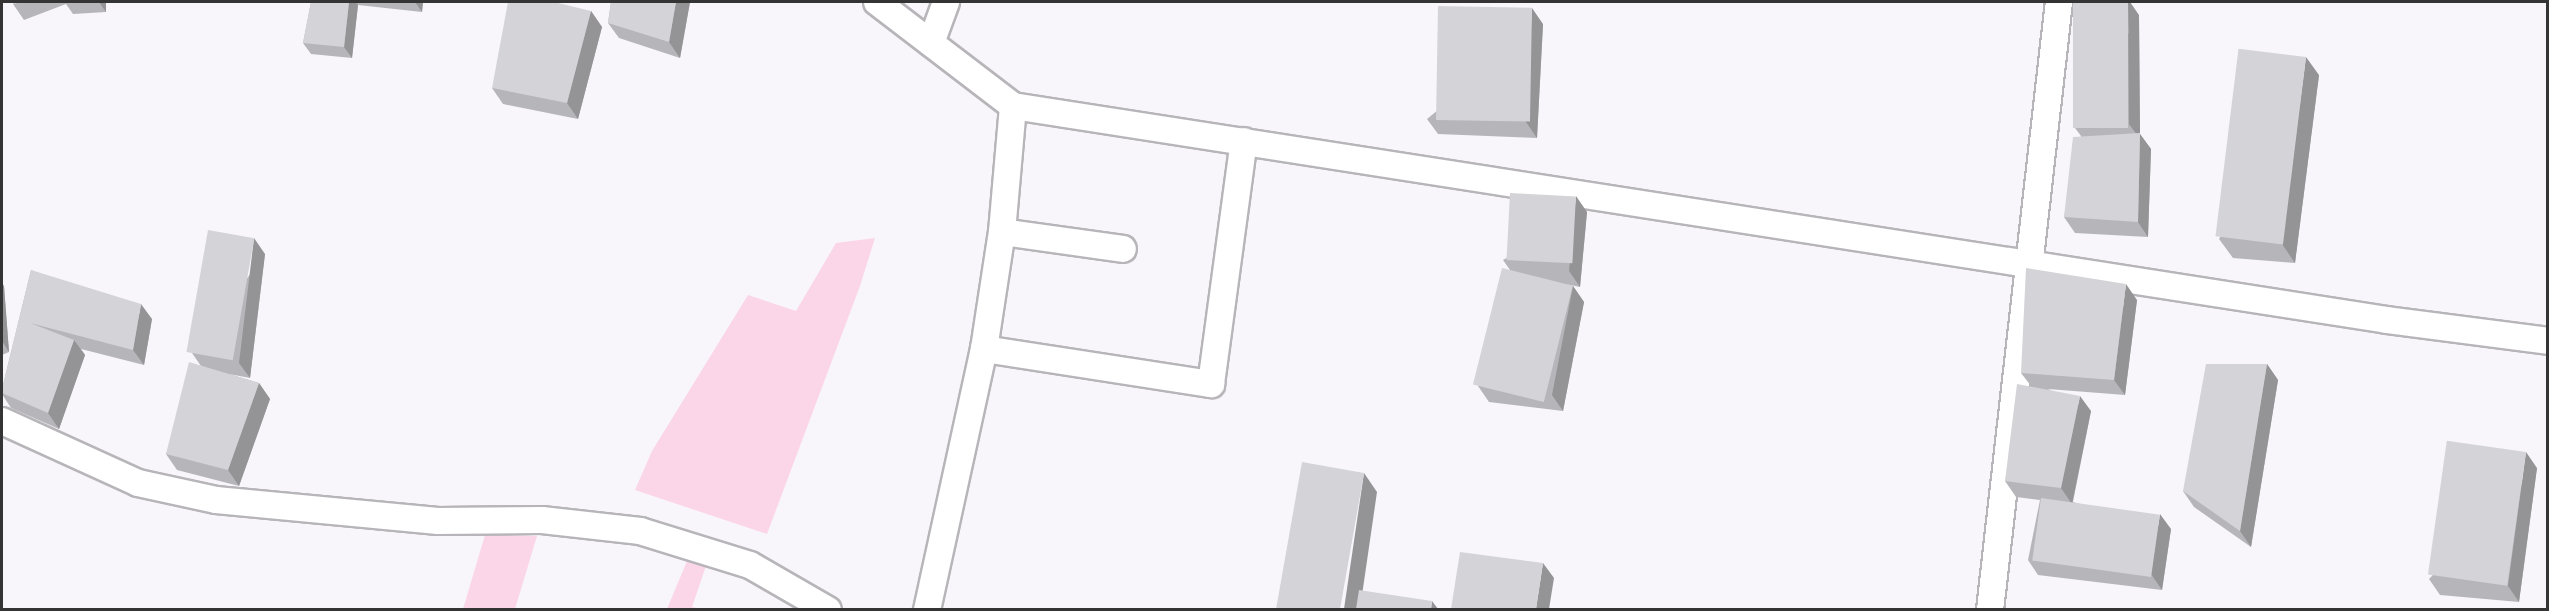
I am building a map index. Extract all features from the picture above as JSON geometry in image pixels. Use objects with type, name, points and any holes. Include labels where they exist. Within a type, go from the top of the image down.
[{"type":"street","points":[[877,2],[1013,106],[2387,320],[2547,341]]},
{"type":"street","points":[[931,43],[946,2]]},
{"type":"street","points":[[1990,609],[2059,2]]},
{"type":"street","points":[[927,609],[984,349],[1002,232],[1013,106]]},
{"type":"street","points":[[984,349],[1212,384],[1244,141]]},
{"type":"street","points":[[1002,232],[1123,249]]},
{"type":"street","points":[[2,421],[138,483],[216,500],[438,521],[542,520],[640,531],[750,566],[828,609]]},
{"type":"shaded area","points":[[875,238],[860,286],[767,534],[635,490],[652,451],[748,295],[796,311],[836,243]]},
{"type":"shaded area","points":[[485,535],[537,536],[515,609],[463,609]]},
{"type":"shaded area","points":[[687,561],[706,566],[692,607],[701,609],[667,609]]},
{"type":"building","points":[[311,2],[349,2],[344,47],[303,43]]},
{"type":"building","points":[[508,2],[554,2],[591,11],[567,103],[492,88]]},
{"type":"building","points":[[611,2],[676,2],[669,42],[608,23]]},
{"type":"building","points":[[2073,2],[2128,2],[2128,128],[2073,128]]},
{"type":"building","points":[[1438,6],[1532,8],[1530,122],[1436,120]]},
{"type":"building","points":[[2239,49],[2306,57],[2283,245],[2215,236]]},
{"type":"building","points":[[2140,133],[2138,222],[2064,217],[2073,137]]},
{"type":"building","points":[[1510,193],[1576,196],[1572,263],[1506,260]]},
{"type":"building","points":[[208,230],[254,238],[233,360],[186,352]]},
{"type":"building","points":[[1502,268],[1573,286],[1544,402],[1473,384]]},
{"type":"building","points":[[2026,268],[2126,284],[2114,380],[2021,373]]},
{"type":"building","points":[[31,270],[141,304],[133,350],[30,323],[74,340],[48,413],[2,393]]},
{"type":"building","points":[[189,362],[259,383],[228,470],[166,454]]},
{"type":"building","points":[[2206,364],[2267,364],[2240,531],[2183,491]]},
{"type":"building","points":[[2017,384],[2080,396],[2061,488],[2005,481]]},
{"type":"building","points":[[2447,441],[2526,452],[2507,586],[2428,575]]},
{"type":"building","points":[[1302,462],[1364,473],[1340,610],[1276,609]]},
{"type":"building","points":[[2041,498],[2160,515],[2151,577],[2032,560]]},
{"type":"building","points":[[1460,552],[1543,563],[1536,609],[1451,609]]},
{"type":"building","points":[[1359,590],[1432,601],[1431,609],[1356,609]]}]
